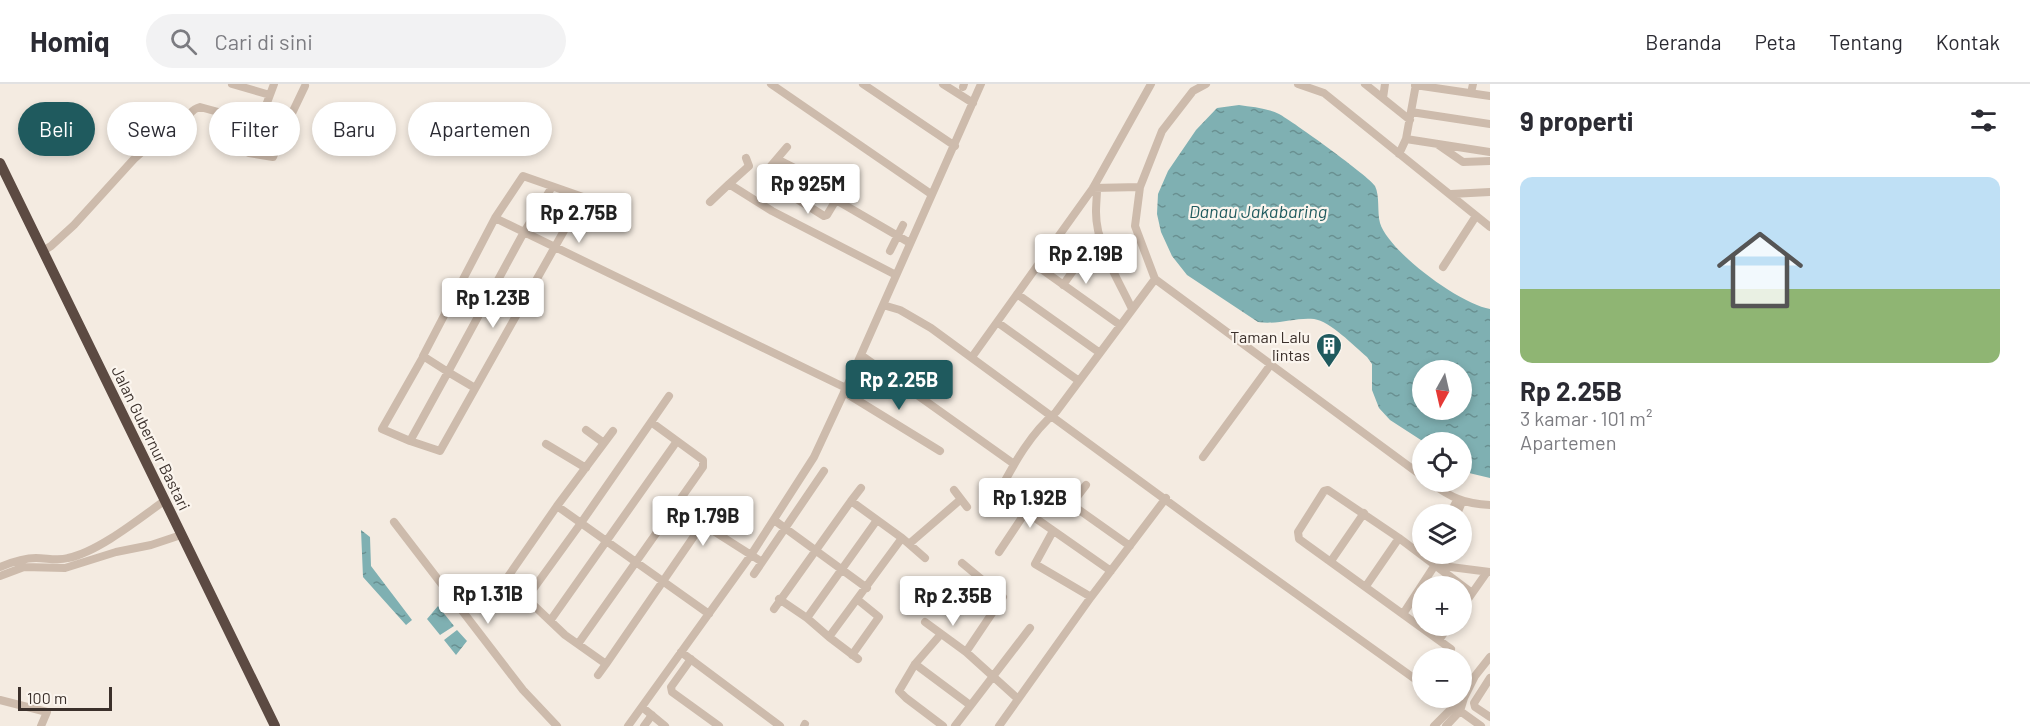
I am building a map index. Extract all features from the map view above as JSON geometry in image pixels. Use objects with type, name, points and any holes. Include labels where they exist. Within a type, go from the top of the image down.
[{"type":"highway","name":"Jalan Gubernur Bastari","points":[[0,163],[275,726]]},
{"type":"street","points":[[232,84],[270,95]]},
{"type":"street","points":[[268,102],[274,84]]},
{"type":"street","points":[[771,84],[930,194]]},
{"type":"street","points":[[863,84],[955,146]]},
{"type":"street","points":[[943,84],[973,104]]},
{"type":"street","points":[[628,726],[751,555],[814,457],[981,84]]},
{"type":"street","points":[[972,357],[1036,266],[1095,188],[1151,84]]},
{"type":"street","points":[[1206,84],[1193,91],[1162,131],[1140,187],[1135,226],[1155,279],[1412,469]]},
{"type":"street","points":[[1298,84],[1324,93],[1490,227]]},
{"type":"street","points":[[1365,84],[1410,116],[1490,124]]},
{"type":"street","points":[[1383,98],[1385,84]]},
{"type":"street","points":[[1399,154],[1406,139],[1416,84],[1443,86],[1490,96]]},
{"type":"street","points":[[1471,93],[1473,84]]},
{"type":"street","points":[[297,102],[305,86]]},
{"type":"street","points":[[43,251],[74,225],[134,159],[161,135],[179,133],[187,117],[196,108],[209,109]]},
{"type":"street","points":[[1406,139],[1490,152]]},
{"type":"street","points":[[1436,143],[1463,162],[1490,161]]},
{"type":"street","points":[[777,159],[838,190],[839,194],[827,215],[824,216],[772,184],[764,175],[786,147]]},
{"type":"street","points":[[710,202],[749,166],[746,158]]},
{"type":"street","points":[[523,176],[583,197],[440,451],[382,429],[423,357],[495,218],[523,176]]},
{"type":"street","points":[[729,184],[772,211],[896,275]]},
{"type":"street","points":[[410,441],[524,232],[552,187]]},
{"type":"street","points":[[1095,188],[1140,187]]},
{"type":"street","points":[[1095,188],[1099,234],[1108,259],[1132,309]]},
{"type":"street","points":[[1451,194],[1490,192]]},
{"type":"street","points":[[836,200],[910,243]]},
{"type":"street","points":[[1443,267],[1476,216]]},
{"type":"street","points":[[495,218],[845,390],[940,451]]},
{"type":"street","points":[[890,251],[903,225]]},
{"type":"street","points":[[1063,285],[1099,234]]},
{"type":"street","points":[[1036,266],[1120,325]]},
{"type":"street","points":[[1111,571],[999,493],[1014,464],[1155,279]]},
{"type":"street","points":[[1017,294],[1100,353]]},
{"type":"street","points":[[883,305],[915,318],[972,357],[1412,677]]},
{"type":"street","points":[[997,322],[1079,381]]},
{"type":"street","points":[[861,355],[1014,464]]},
{"type":"street","points":[[423,357],[475,388]]},
{"type":"street","points":[[1203,457],[1271,364]]},
{"type":"street","points":[[526,599],[669,396]]},
{"type":"street","points":[[578,644],[703,467],[703,460],[651,422]]},
{"type":"street","points":[[586,430],[604,443]]},
{"type":"street","points":[[606,664],[550,621],[507,581],[507,578],[613,431]]},
{"type":"street","points":[[550,621],[677,441]]},
{"type":"street","points":[[546,444],[586,468]]},
{"type":"street","points":[[754,574],[824,471]]},
{"type":"street","points":[[1086,485],[1073,502],[1075,507],[1130,546]]},
{"type":"street","points":[[774,609],[861,488]]},
{"type":"street","points":[[954,490],[967,507]]},
{"type":"street","points":[[1412,545],[1328,490],[1323,491],[1297,534],[1299,538],[1449,648]]},
{"type":"street","points":[[999,552],[1039,492]]},
{"type":"street","points":[[1446,492],[1460,501],[1490,505]]},
{"type":"street","points":[[1000,726],[1091,597],[1166,498]]},
{"type":"street","points":[[829,637],[906,541],[960,500]]},
{"type":"street","points":[[0,567],[19,560],[65,559],[77,556],[95,548],[164,501]]},
{"type":"street","points":[[851,501],[906,541],[925,558]]},
{"type":"street","points":[[557,506],[709,614]]},
{"type":"street","points":[[1331,561],[1364,513]]},
{"type":"street","points":[[774,520],[867,588]]},
{"type":"street","points":[[807,618],[877,520]]},
{"type":"street","points":[[394,522],[523,690],[557,726]]},
{"type":"street","points":[[598,675],[704,525],[762,562]]},
{"type":"street","points":[[1053,531],[1035,564],[1091,597]]},
{"type":"street","points":[[0,576],[24,567],[65,568],[181,535]]},
{"type":"street","points":[[764,536],[774,543]]},
{"type":"street","points":[[1366,586],[1400,538]]},
{"type":"street","points":[[962,563],[1003,597],[966,652]]},
{"type":"street","points":[[1403,614],[1431,564]]},
{"type":"street","points":[[1441,564],[1454,576]]},
{"type":"street","points":[[1457,564],[1488,572],[1472,593]]},
{"type":"street","points":[[779,599],[807,618],[855,657],[879,617],[858,600]]},
{"type":"street","points":[[925,622],[966,652],[1018,699]]},
{"type":"street","points":[[955,726],[1030,628]]},
{"type":"street","points":[[941,634],[915,664],[900,688],[900,693],[943,726]]},
{"type":"street","points":[[1439,640],[1442,636]]},
{"type":"street","points":[[681,652],[780,726]]},
{"type":"street","points":[[1472,682],[1490,657]]},
{"type":"street","points":[[691,659],[671,687],[672,692],[719,726]]},
{"type":"street","points":[[915,664],[970,705]]},
{"type":"street","points":[[1475,676],[1488,681],[1474,705],[1490,717]]},
{"type":"street","points":[[0,700],[47,712],[41,726]]},
{"type":"street","points":[[642,707],[665,726]]},
{"type":"street","points":[[1434,726],[1457,708]]},
{"type":"street","points":[[1446,726],[1457,708]]},
{"type":"street","points":[[1457,708],[1481,726]]},
{"type":"street","points":[[644,726],[652,715]]},
{"type":"water","name":"Danau Jakabaring","points":[[1239,105],[1279,114],[1330,149],[1375,186],[1380,223],[1386,235],[1411,262],[1461,298],[1490,309],[1490,478],[1472,474],[1472,432],[1412,432],[1412,434],[1390,420],[1379,408],[1372,390],[1372,364],[1349,341],[1327,324],[1314,319],[1273,323],[1258,322],[1187,275],[1172,256],[1161,232],[1157,214],[1158,194],[1168,171],[1196,130],[1217,108]]},
{"type":"water","points":[[361,530],[370,537],[371,566],[412,620],[406,625],[363,577]]},
{"type":"water","points":[[438,606],[454,626],[440,635],[427,619]]},
{"type":"water","points":[[457,630],[467,641],[456,655],[444,640]]},
{"type":"place","name":"Taman Lalu lintas","points":[[1329,369]]}]
